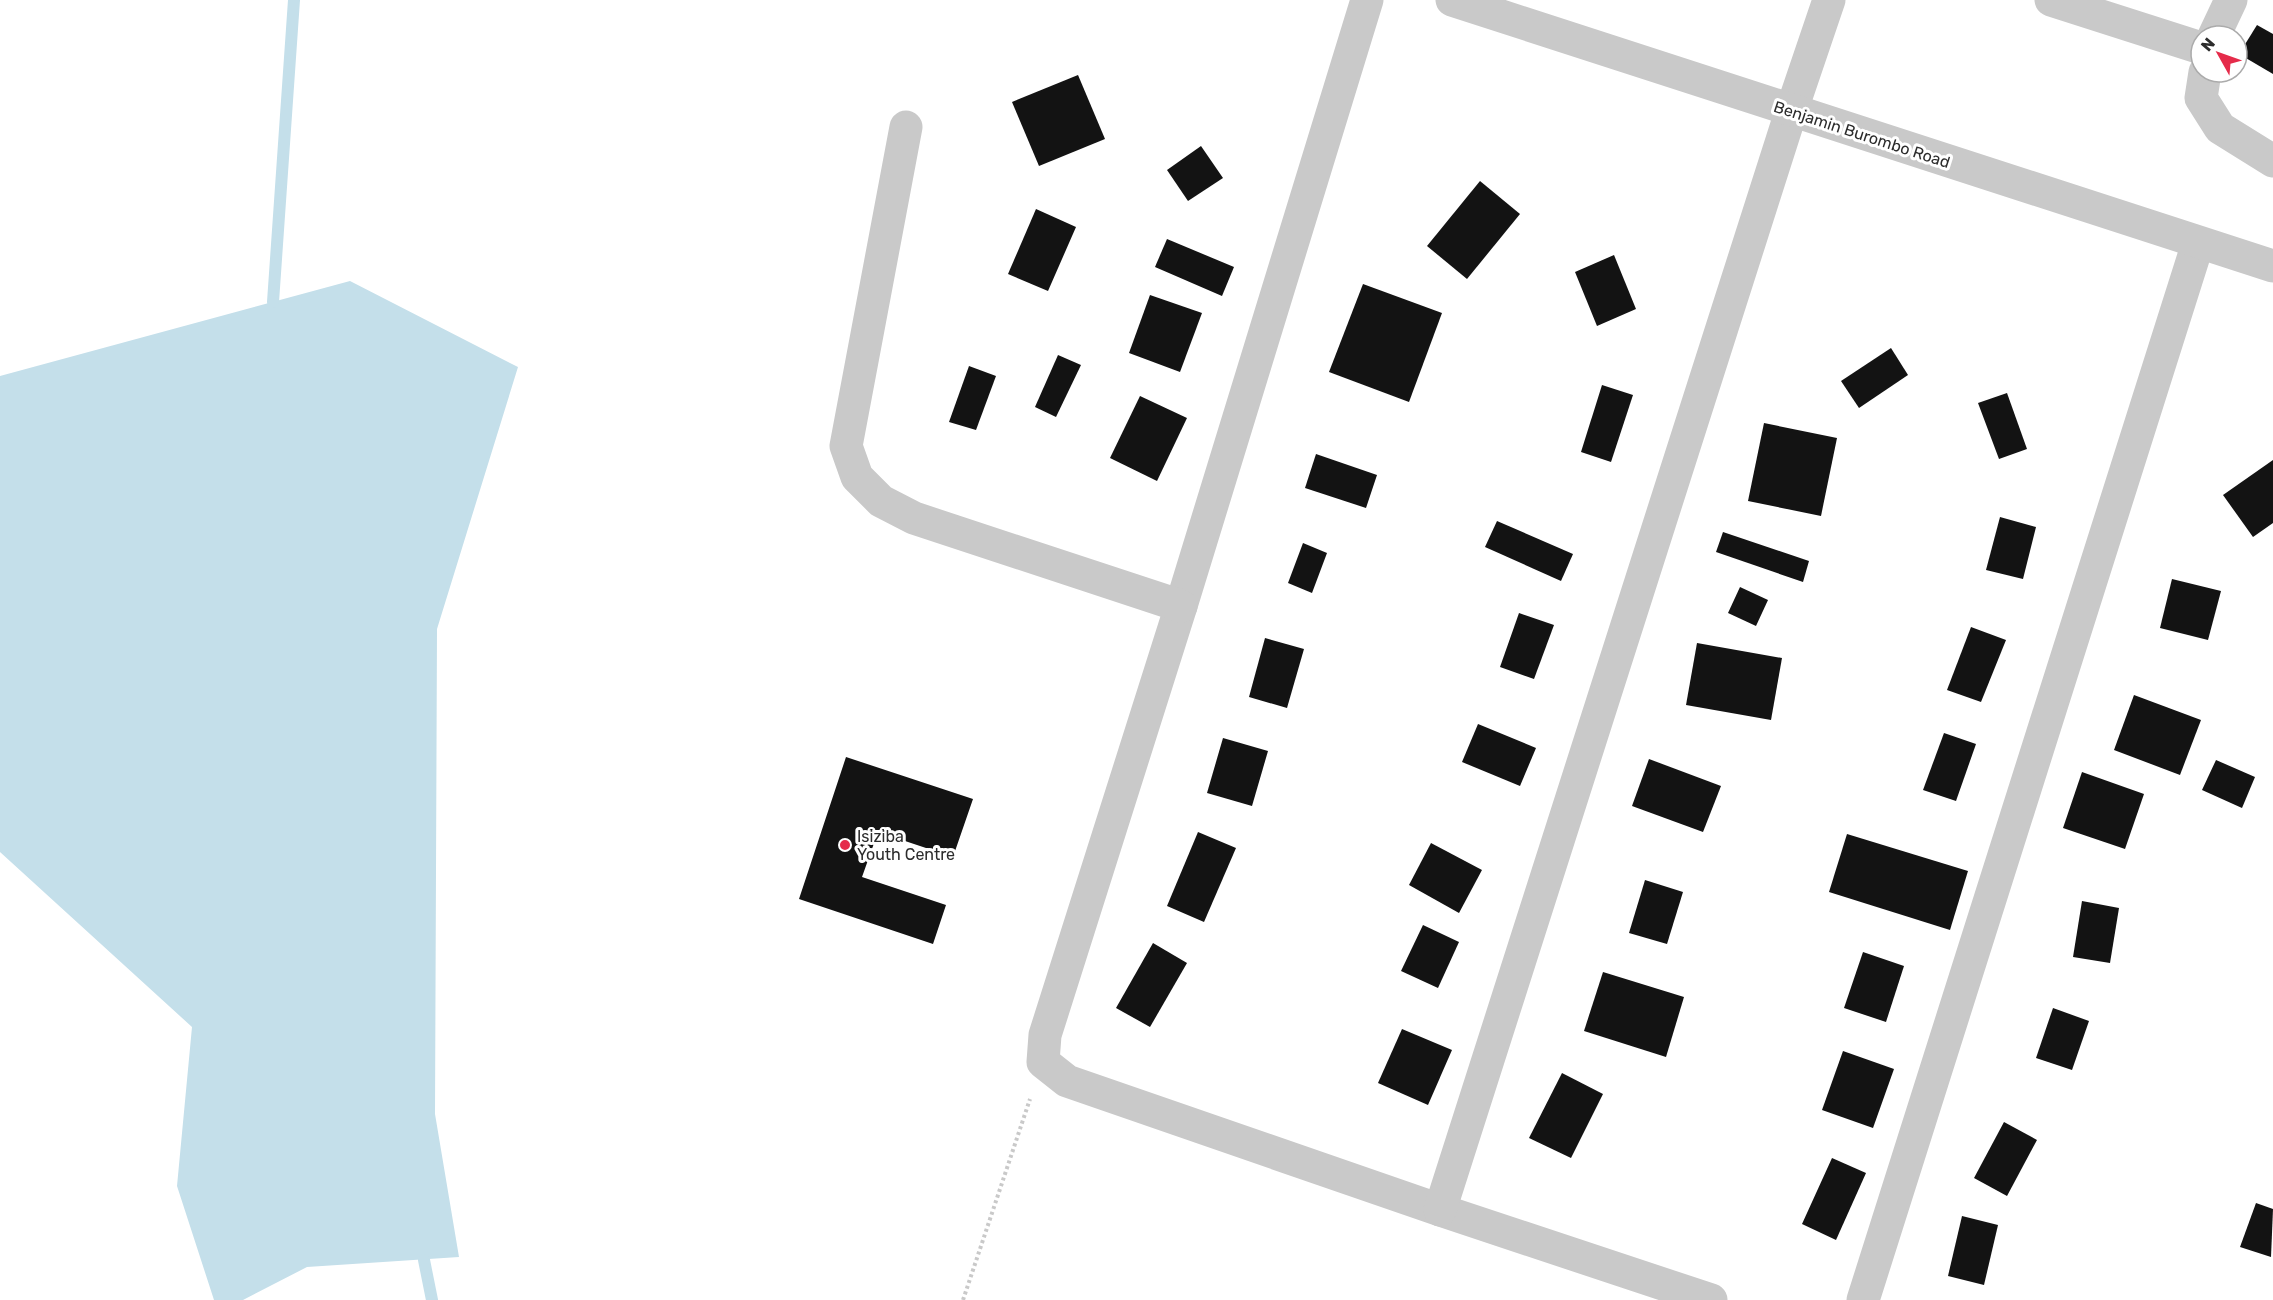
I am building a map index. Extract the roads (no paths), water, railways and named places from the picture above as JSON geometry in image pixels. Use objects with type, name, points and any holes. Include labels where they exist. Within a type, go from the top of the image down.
[{"type":"street","points":[[1367,0],[1181,606],[1045,1035],[1043,1062],[1067,1081],[1440,1210],[1711,1300]]},
{"type":"street","name":"Benjamin Burombo Road","points":[[1452,0],[1791,112],[2273,266]]},
{"type":"street","points":[[1440,1210],[1791,112],[1829,0]]},
{"type":"street","points":[[2051,0],[2189,44]]},
{"type":"street","points":[[2220,24],[2231,0]]},
{"type":"street","points":[[2203,84],[2201,98],[2220,128],[2273,161]]},
{"type":"street","points":[[906,127],[846,446],[857,477],[881,501],[914,518],[1181,606]]},
{"type":"street","points":[[1863,1300],[2198,243]]},
{"type":"water","points":[[350,281],[518,367],[437,629],[435,1114],[459,1257],[307,1267],[243,1300],[214,1300],[177,1186],[192,1027],[0,852],[0,376]]},
{"type":"waterway","points":[[273,302],[294,0]]},
{"type":"waterway","points":[[424,1260],[432,1300]]},
{"type":"place","name":"Isiziba Youth Centre","points":[[845,845]]}]
